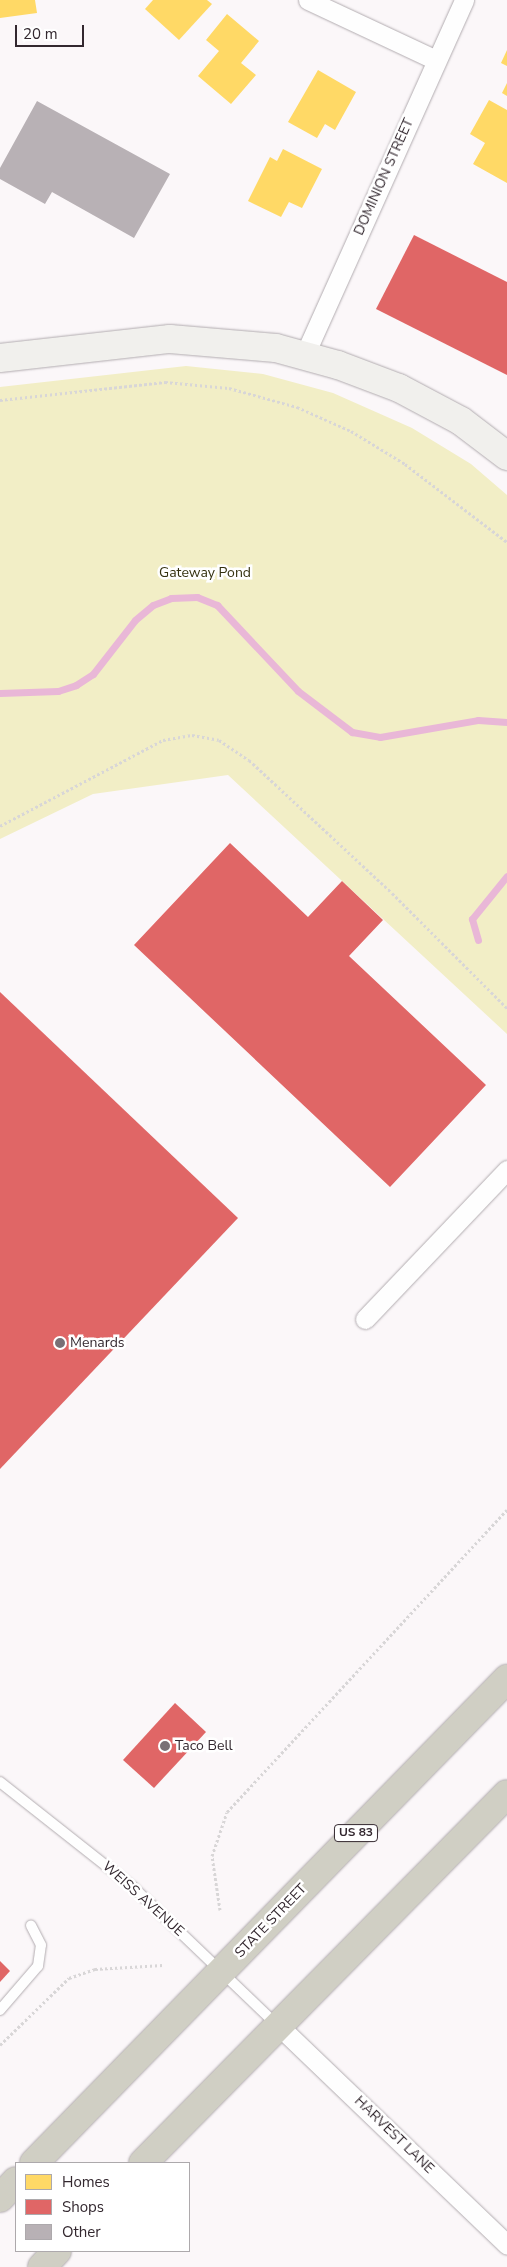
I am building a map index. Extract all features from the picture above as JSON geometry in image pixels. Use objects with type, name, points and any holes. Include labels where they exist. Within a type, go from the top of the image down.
[{"type":"highway","name":"STATE STREET","points":[[35,2162],[507,1678]]},
{"type":"highway","points":[[144,2162],[507,1794]]},
{"type":"highway","points":[[0,2198],[15,2183]]},
{"type":"highway","points":[[42,2267],[57,2252]]},
{"type":"street","points":[[308,0],[436,60]]},
{"type":"street","name":"DOMINION STREET","points":[[305,354],[464,0]]},
{"type":"street","points":[[0,358],[170,339],[241,343],[305,354],[423,400],[507,456]]},
{"type":"street","points":[[365,1319],[507,1170]]},
{"type":"street","name":"HARVEST LANE","points":[[278,2026],[507,2245]]},
{"type":"lane","name":"WEISS AVENUE","points":[[0,1782],[133,1888],[278,2026]]},
{"type":"lane","points":[[0,2010],[38,1966],[41,1945],[31,1925]]},
{"type":"path","points":[[0,400],[165,382],[229,388],[297,407],[351,431],[404,464],[507,542]]},
{"type":"path","points":[[0,826],[164,740],[192,735],[219,740],[249,760],[385,886],[507,1008]]},
{"type":"path","points":[[220,1910],[212,1856],[227,1812],[507,1510]]},
{"type":"path","points":[[0,2045],[41,2002],[76,1975],[95,1969],[163,1965]]},
{"type":"green space","name":"Gateway Pond","points":[[186,366],[263,374],[333,393],[412,428],[471,464],[507,495],[507,1034],[228,775],[93,794],[0,839],[0,387]]},
{"type":"building: Homes","points":[[0,0],[35,0],[37,13],[0,18]]},
{"type":"building: Homes","points":[[153,0],[207,0],[212,4],[179,40],[145,9]]},
{"type":"building: Homes","points":[[227,14],[259,41],[241,63],[256,75],[231,104],[198,76],[219,51],[206,40]]},
{"type":"building: Homes","points":[[507,50],[507,66],[501,63]]},
{"type":"building: Homes","points":[[318,70],[356,92],[335,130],[325,124],[317,138],[288,122]]},
{"type":"building: Homes","points":[[507,83],[507,96],[502,93]]},
{"type":"building: Homes","points":[[489,100],[507,110],[507,183],[473,164],[485,143],[470,134]]},
{"type":"building: Homes","points":[[283,149],[322,169],[302,208],[289,202],[281,217],[248,201],[270,157],[277,161]]},
{"type":"building: Shops","points":[[414,235],[507,282],[507,375],[376,309]]},
{"type":"building: Shops","points":[[230,843],[308,917],[342,881],[383,920],[349,956],[486,1085],[390,1187],[134,945]]},
{"type":"building: Shops","name":"Menards","points":[[0,992],[238,1218],[0,1469]]},
{"type":"building: Shops","name":"Taco Bell","points":[[175,1703],[206,1732],[154,1788],[123,1760]]},
{"type":"building: Shops","points":[[0,1961],[10,1971],[0,1982]]},
{"type":"building: Other","points":[[37,101],[170,174],[134,238],[52,192],[45,204],[0,179],[0,168]]},
{"type":"waterway","points":[[0,693],[58,691],[76,685],[93,674],[135,620],[153,605],[171,598],[197,597],[217,605],[298,691],[352,732],[380,737],[478,720],[507,722]]},
{"type":"waterway","points":[[478,940],[472,919],[507,876]]},
{"type":"place","name":"Menards","points":[[60,1343]]},
{"type":"place","name":"Taco Bell","points":[[165,1746]]}]
